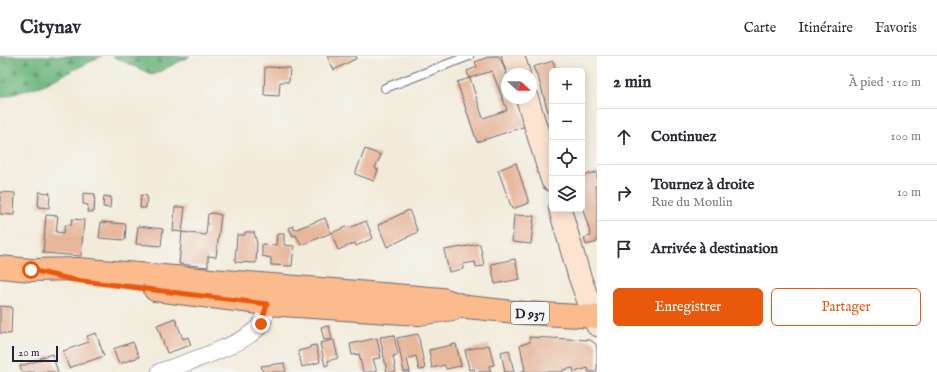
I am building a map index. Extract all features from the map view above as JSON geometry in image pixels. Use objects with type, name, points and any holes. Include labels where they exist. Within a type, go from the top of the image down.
[{"type":"main road","name":"D 937","points":[[0,268],[31,270],[74,280],[268,295],[419,314],[467,307],[596,319]]},
{"type":"street","points":[[513,56],[517,68]]},
{"type":"street","points":[[529,104],[551,176]]},
{"type":"street","points":[[561,212],[579,275],[596,319]]},
{"type":"street","points":[[160,372],[217,352],[250,335],[261,324],[268,295]]},
{"type":"lane","points":[[385,88],[469,56]]},
{"type":"green space","points":[[0,56],[102,56],[43,85],[0,98]]},
{"type":"green space","points":[[112,56],[190,56],[153,75]]},
{"type":"building","points":[[327,56],[356,56],[357,58],[334,70]]},
{"type":"building","points":[[491,56],[499,56],[504,68],[501,68],[501,94],[492,71],[469,78],[467,71],[477,67],[475,62]]},
{"type":"building","points":[[553,61],[555,68],[549,68],[549,115],[537,76],[537,68],[533,67]]},
{"type":"building","points":[[265,67],[290,68],[289,82],[280,82],[279,96],[264,95]]},
{"type":"building","points":[[470,78],[483,118],[507,110],[505,104],[518,104],[526,126],[477,142],[457,82]]},
{"type":"building","points":[[365,149],[381,155],[375,168],[378,170],[374,181],[355,174]]},
{"type":"building","points":[[516,163],[529,203],[512,209],[498,170]]},
{"type":"building","points":[[597,172],[597,185],[595,186],[597,191],[597,242],[586,245],[584,238],[591,236],[584,212],[585,175]]},
{"type":"building","points":[[0,192],[15,193],[14,215],[0,214]]},
{"type":"building","points":[[39,192],[50,193],[49,208],[38,207]]},
{"type":"building","points":[[83,193],[95,194],[94,212],[87,212],[88,205],[83,204]]},
{"type":"building","points":[[141,195],[147,196],[146,208],[140,208]]},
{"type":"building","points":[[104,196],[111,197],[110,208],[103,207]]},
{"type":"building","points":[[175,207],[185,207],[182,232],[173,231]]},
{"type":"building","points":[[409,210],[418,232],[387,247],[378,225]]},
{"type":"building","points":[[213,213],[221,215],[216,257],[208,256],[208,267],[179,264],[182,232],[206,235],[208,214]]},
{"type":"building","points":[[46,215],[58,216],[56,232],[64,233],[65,225],[71,225],[72,219],[84,220],[81,256],[43,253]]},
{"type":"building","points":[[514,215],[534,216],[531,244],[512,242]]},
{"type":"building","points":[[325,218],[331,233],[301,245],[296,235],[293,236],[289,228],[293,226],[294,230]]},
{"type":"building","points":[[366,221],[373,238],[356,246],[355,243],[338,250],[331,233]]},
{"type":"building","points":[[101,222],[126,224],[125,240],[99,238]]},
{"type":"building","points":[[138,226],[163,229],[161,246],[136,244]]},
{"type":"building","points":[[245,232],[254,232],[257,243],[256,263],[235,262],[237,235],[245,235]]},
{"type":"building","points":[[277,234],[284,234],[284,245],[294,246],[292,266],[271,265],[271,258],[262,256],[262,244],[276,245]]},
{"type":"building","points":[[480,244],[484,266],[476,267],[475,262],[463,264],[463,269],[449,272],[444,250]]},
{"type":"building","points":[[515,259],[520,279],[495,284],[491,264]]},
{"type":"building","points":[[0,306],[12,307],[11,334],[0,333]]},
{"type":"building","points":[[175,318],[183,339],[188,337],[191,345],[167,353],[157,325]]},
{"type":"building","points":[[329,326],[332,339],[324,340],[321,327]]},
{"type":"building","points":[[96,333],[104,356],[69,368],[63,351],[89,342],[87,336]]},
{"type":"building","points":[[418,334],[425,369],[419,370],[416,356],[407,359],[410,372],[404,372],[397,338]]},
{"type":"building","points":[[394,335],[398,355],[393,356],[396,372],[387,372],[380,337]]},
{"type":"building","points":[[529,337],[590,340],[596,344],[597,372],[589,372],[588,368],[574,372],[573,368],[563,370],[563,372],[520,372],[525,370],[520,345],[530,342]]},
{"type":"building","points":[[377,338],[381,358],[373,359],[377,372],[363,372],[359,354],[352,355],[350,344]]},
{"type":"building","points":[[334,340],[338,358],[328,361],[328,365],[325,366],[320,343]]},
{"type":"building","points":[[133,342],[139,357],[119,364],[113,349]]},
{"type":"building","points":[[456,344],[461,366],[446,369],[445,365],[432,368],[429,350]]},
{"type":"building","points":[[316,345],[320,362],[302,367],[298,351]]},
{"type":"building","points":[[489,345],[494,365],[489,366],[491,372],[475,372],[474,369],[469,370],[465,350]]},
{"type":"building","points":[[509,350],[514,372],[505,372],[501,352]]},
{"type":"building","points":[[52,354],[58,372],[22,372],[20,366],[41,360],[40,358]]},
{"type":"building","points":[[284,363],[286,372],[263,372],[261,366]]},
{"type":"route","points":[[31,270],[74,280],[267,304],[261,324]]}]
